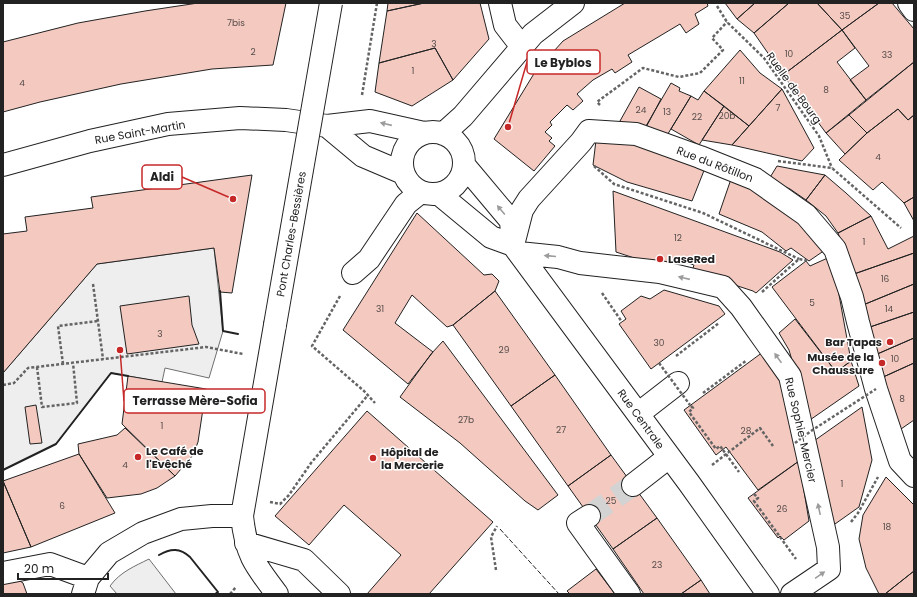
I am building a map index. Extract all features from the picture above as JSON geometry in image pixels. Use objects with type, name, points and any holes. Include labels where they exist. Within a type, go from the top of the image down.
[{"type":"street","name":"Pont Charles-Bessières","points":[[277,594],[260,572],[250,554],[246,543],[242,516],[331,3]]},
{"type":"street","points":[[500,3],[505,25],[522,48]]},
{"type":"street","points":[[516,249],[491,237],[430,193],[414,187],[403,173],[402,163],[404,153],[408,144],[415,137],[434,133],[463,116],[533,34],[573,3]]},
{"type":"street","points":[[909,3],[914,10]]},
{"type":"street","name":"Rue Saint-Martin","points":[[3,165],[90,140],[168,124],[240,118],[286,120],[327,126],[370,121],[434,133],[452,138],[459,145],[464,154],[464,165]]},
{"type":"street","points":[[327,126],[362,156],[403,173]]},
{"type":"street","name":"Rue du Rôtillon","points":[[516,249],[522,210],[529,199],[574,150],[589,131],[636,134],[755,179],[806,215],[835,249],[852,297],[876,389],[900,461],[914,476]]},
{"type":"street","points":[[353,272],[368,259],[406,204],[430,193],[448,190],[457,184],[462,175],[464,165]]},
{"type":"street","points":[[464,165],[511,221],[516,249]]},
{"type":"street","name":"Rue Sophie-Mercier","points":[[516,249],[580,263],[660,272],[722,287],[743,310],[790,376],[828,547],[829,569],[792,594]]},
{"type":"street","name":"Rue Centrale","points":[[516,249],[689,482],[768,594]]},
{"type":"street","points":[[638,414],[678,383]]},
{"type":"street","points":[[632,485],[669,457]]},
{"type":"street","points":[[3,572],[50,564],[85,586],[109,554],[143,534],[181,519],[212,516],[242,516]]},
{"type":"street","points":[[589,516],[578,523],[629,594]]},
{"type":"street","points":[[246,543],[304,560],[339,594]]},
{"type":"path","points":[[361,99],[377,3]]},
{"type":"path","name":"Ruelle de Bourg","points":[[717,6],[727,22],[764,58],[819,136],[832,168],[902,228]]},
{"type":"path","points":[[597,102],[643,68],[679,78],[700,74],[723,50],[712,38],[727,22]]},
{"type":"path","points":[[574,150],[614,184],[703,213],[799,259],[811,262],[835,249]]},
{"type":"path","points":[[755,179],[770,160],[832,168]]},
{"type":"path","points":[[743,310],[799,259]]},
{"type":"path","points":[[93,284],[102,359]]},
{"type":"path","points":[[335,306],[312,346],[364,391],[375,403]]},
{"type":"path","points":[[673,358],[722,320]]},
{"type":"path","points":[[63,364],[58,326],[98,321]]},
{"type":"path","points":[[3,385],[14,383],[28,368],[206,347],[243,354]]},
{"type":"path","points":[[700,395],[750,358]]},
{"type":"path","points":[[659,362],[689,405],[693,408],[689,412],[716,449],[720,446],[739,472]]},
{"type":"path","points":[[37,367],[42,407],[77,403],[72,363]]},
{"type":"path","points":[[660,368],[667,363]]},
{"type":"path","points":[[795,443],[876,389]]},
{"type":"path","points":[[268,501],[280,504],[289,495],[311,463],[368,395]]},
{"type":"path","points":[[689,405],[694,400]]},
{"type":"path","points":[[712,465],[760,428],[774,446]]},
{"type":"path","points":[[754,494],[758,498],[754,501],[779,537]]},
{"type":"path","points":[[496,570],[492,537],[497,526]]},
{"type":"path","points":[[230,594],[236,587]]},
{"type":"shaded area","points":[[214,248],[223,331],[209,378],[165,368],[162,382],[111,373],[56,444],[3,470],[3,373],[97,264]]},
{"type":"shaded area","points":[[149,559],[176,594],[117,594],[110,586],[123,573]]},
{"type":"building","points":[[198,3],[286,3],[273,65],[212,69],[121,84],[3,112],[3,42],[78,23]]},
{"type":"building","points":[[388,3],[424,3],[387,11]]},
{"type":"building","points":[[424,3],[480,3],[489,39],[453,80],[435,48],[379,63],[387,11]]},
{"type":"building","points":[[625,3],[707,3],[708,6],[695,14],[699,24],[686,33],[680,24],[628,55],[632,62],[615,73],[612,69],[593,80],[577,94],[583,101],[573,110],[567,105],[550,122],[552,125],[545,132],[552,138],[549,141],[555,146],[534,171],[494,139],[535,72],[563,41]]},
{"type":"building","points":[[725,3],[755,3],[737,19]]},
{"type":"building","points":[[755,3],[789,3],[754,33],[737,19]]},
{"type":"building","points":[[789,3],[817,3],[842,30],[783,75],[754,33]]},
{"type":"building","points":[[817,3],[879,3],[842,30]]},
{"type":"building","points":[[879,3],[892,3],[914,29],[914,62],[866,100],[850,80],[869,66],[842,30]]},
{"type":"building","points":[[842,30],[855,48],[837,62],[866,100],[826,133],[783,75]]},
{"type":"building","points":[[435,48],[453,80],[412,106],[375,92],[379,63]]},
{"type":"building","points":[[740,50],[760,73],[782,89],[749,126],[704,91]]},
{"type":"building","points":[[914,62],[914,115],[908,120],[898,109],[867,133],[849,115]]},
{"type":"building","points":[[671,83],[680,88],[679,91],[691,96],[666,137],[646,126]]},
{"type":"building","points":[[639,87],[661,99],[643,133],[620,121]]},
{"type":"building","points":[[782,89],[814,148],[802,161],[732,145]]},
{"type":"building","points":[[704,91],[724,106],[699,145],[671,129],[691,96],[698,100]]},
{"type":"building","points":[[724,106],[749,126],[732,145],[702,140]]},
{"type":"building","points":[[898,109],[908,120],[914,115],[914,197],[904,203],[882,182],[873,190],[839,160],[867,133]]},
{"type":"building","points":[[849,115],[867,133],[845,154],[826,133]]},
{"type":"building","points":[[597,132],[705,168],[692,201],[627,182],[593,165]]},
{"type":"building","points":[[777,166],[825,175],[806,200],[790,189],[769,179]]},
{"type":"building","points":[[252,175],[232,293],[220,292],[214,248],[97,264],[3,373],[3,234],[27,231],[25,217],[93,208],[91,197]]},
{"type":"building","points":[[825,175],[871,216],[838,233],[826,216],[806,200]]},
{"type":"building","points":[[731,179],[776,202],[817,231],[825,250],[809,261],[791,248],[786,251],[762,232],[719,214]]},
{"type":"building","points":[[613,191],[780,252],[793,260],[756,293],[692,271],[694,265],[678,260],[674,271],[616,252]]},
{"type":"building","points":[[914,197],[914,221],[904,203]]},
{"type":"building","points":[[417,213],[484,275],[492,274],[499,281],[495,291],[453,325],[447,327],[412,295],[395,323],[433,352],[408,384],[343,330]]},
{"type":"building","points":[[871,216],[888,249],[914,236],[914,253],[854,274],[838,233]]},
{"type":"building","points":[[914,253],[914,284],[863,305],[854,274]]},
{"type":"building","points":[[832,256],[851,361],[836,372],[772,287],[806,261],[810,266]]},
{"type":"building","points":[[914,284],[914,312],[870,327],[863,305]]},
{"type":"building","points":[[664,290],[719,306],[725,314],[651,369],[619,324],[626,319],[621,311],[641,296],[650,299]]},
{"type":"building","points":[[495,291],[555,375],[511,406],[453,325]]},
{"type":"building","points":[[189,296],[192,325],[199,344],[127,354],[120,306]]},
{"type":"building","points":[[914,312],[914,338],[875,355],[870,327]]},
{"type":"building","points":[[795,319],[836,372],[851,361],[859,386],[807,422],[803,398],[789,350],[779,333]]},
{"type":"building","points":[[914,338],[914,363],[881,378],[875,355]]},
{"type":"building","points":[[443,341],[558,495],[538,510],[525,501],[460,443],[400,397],[431,354]]},
{"type":"building","points":[[763,352],[785,383],[799,461],[758,490],[726,447],[716,455],[684,410]]},
{"type":"building","points":[[914,363],[914,420],[901,429],[881,378]]},
{"type":"building","points":[[555,375],[611,455],[568,486],[511,406]]},
{"type":"building","points":[[128,376],[206,389],[198,442],[193,455],[175,476],[122,424]]},
{"type":"building","points":[[36,405],[42,443],[30,444],[25,407]]},
{"type":"building","points":[[862,407],[872,460],[859,507],[835,524],[825,510],[811,443]]},
{"type":"building","name":"Hôpital de la Mercerie","points":[[367,411],[493,522],[429,594],[367,594],[401,555],[344,505],[309,545],[275,516]]},
{"type":"building","points":[[125,428],[175,476],[157,488],[141,494],[107,498],[79,454],[78,444],[117,435]]},
{"type":"building","points":[[79,454],[115,513],[31,547],[3,481]]},
{"type":"building","points":[[611,455],[657,518],[613,549],[568,486]]},
{"type":"building","points":[[799,461],[809,521],[784,540],[780,536],[778,538],[748,498]]},
{"type":"building","points":[[886,477],[914,505],[914,571],[885,594],[879,594],[866,568],[859,539],[863,515]]},
{"type":"building","points":[[3,481],[31,547],[3,553]]},
{"type":"building","points":[[657,518],[701,580],[681,594],[644,594],[613,549]]},
{"type":"building","points":[[596,569],[615,594],[570,594],[567,591]]},
{"type":"building","points":[[914,571],[914,594],[885,594]]},
{"type":"building","points":[[13,576],[23,583],[27,594],[3,594],[3,578]]},
{"type":"building","points":[[701,580],[710,594],[681,594]]},
{"type":"tunnel","points":[[589,516],[633,485]]},
{"type":"railway","points":[[269,325],[323,3]]},
{"type":"railway","points":[[282,327],[336,3]]},
{"type":"fence","points":[[500,529],[559,594]]},
{"type":"wall","points":[[220,291],[223,331],[238,334]]},
{"type":"wall","points":[[3,470],[56,444],[111,373],[128,376]]},
{"type":"wall","points":[[159,555],[171,550],[186,554],[218,592],[215,594]]},
{"type":"place","name":"Le Byblos","points":[[508,127]]},
{"type":"place","name":"Aldi","points":[[233,199]]},
{"type":"place","name":"LaseRed","points":[[660,259]]},
{"type":"place","name":"Bar Tapas","points":[[890,342]]},
{"type":"place","name":"Terrasse Mère-Sofia","points":[[120,350]]},
{"type":"place","name":"Musée de la Chaussure","points":[[882,363]]},
{"type":"place","name":"Le Café de l'Evêché","points":[[138,457]]},
{"type":"place","name":"Hôpital de la Mercerie","points":[[373,458]]}]
